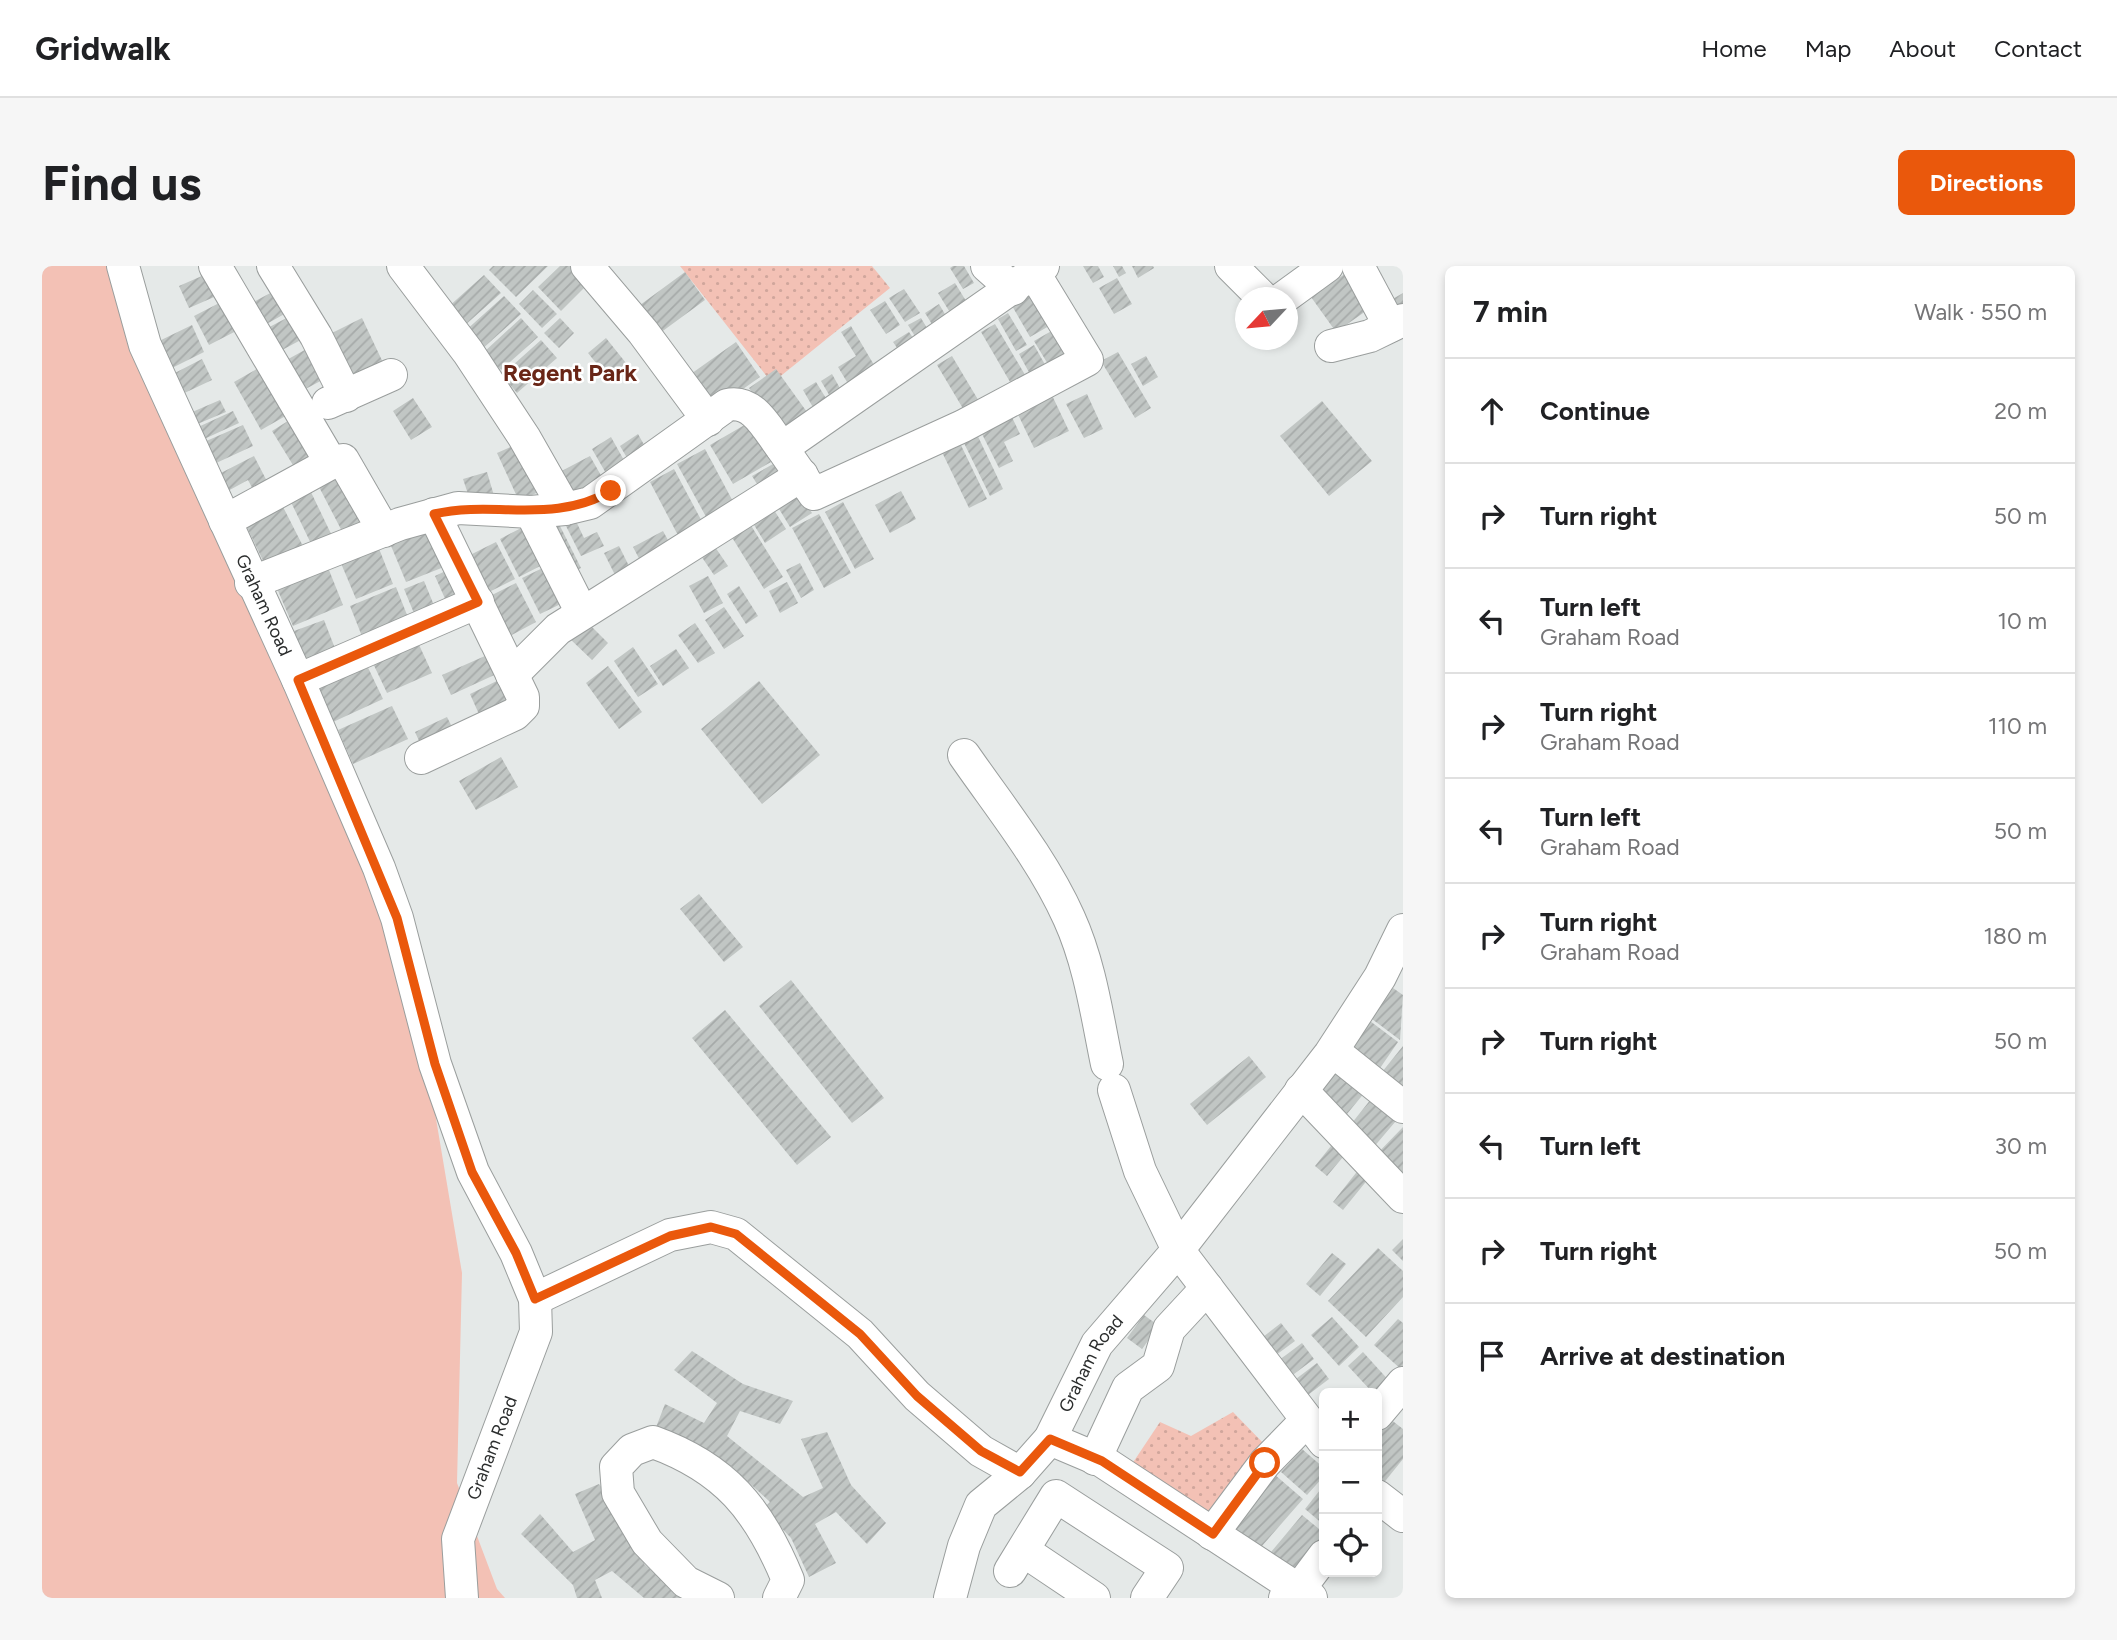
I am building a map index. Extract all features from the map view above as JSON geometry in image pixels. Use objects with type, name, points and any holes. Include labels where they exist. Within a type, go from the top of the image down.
[{"type":"street","name":"Graham Road","points":[[123,266],[145,345],[251,583],[298,680],[397,918],[435,1064],[472,1172],[516,1253],[535,1299],[536,1332],[458,1539],[462,1598]]},
{"type":"street","points":[[215,266],[304,413],[331,463]]},
{"type":"street","points":[[273,266],[316,336],[346,396]]},
{"type":"street","points":[[403,266],[468,352],[524,437],[565,509]]},
{"type":"street","points":[[587,266],[643,332],[708,420]]},
{"type":"street","points":[[987,266],[1035,272]]},
{"type":"street","points":[[1231,266],[1252,287]]},
{"type":"street","points":[[1298,287],[1327,266]]},
{"type":"street","points":[[1331,346],[1370,336],[1397,323],[1359,266]]},
{"type":"street","points":[[782,448],[1035,272]]},
{"type":"street","points":[[251,583],[384,531],[458,508],[531,512],[565,509],[590,503],[611,491],[727,405],[739,402],[751,407],[802,475],[807,488],[814,494],[822,491],[963,426],[1087,360],[1035,272]]},
{"type":"street","points":[[304,413],[391,375]]},
{"type":"street","points":[[225,521],[331,463],[343,460],[384,531]]},
{"type":"street","points":[[512,674],[537,647],[582,613],[802,475]]},
{"type":"street","points":[[531,512],[582,613]]},
{"type":"street","points":[[421,758],[515,714],[523,706],[523,697],[434,514]]},
{"type":"street","points":[[298,680],[478,602]]},
{"type":"street","points":[[964,755],[1043,870],[1070,919],[1085,961],[1111,1077],[1140,1171],[1178,1250],[1315,1432],[1265,1463],[1213,1534]]},
{"type":"street","name":"Graham Road","points":[[950,1598],[964,1546],[981,1505],[1013,1478],[1050,1439],[1097,1343],[1178,1250],[1301,1090],[1392,984],[1403,930]]},
{"type":"street","points":[[1338,1055],[1403,1107]]},
{"type":"street","points":[[1301,1090],[1403,1197]]},
{"type":"street","points":[[535,1299],[670,1236],[711,1227],[736,1234],[860,1334],[917,1396],[1050,1511]]},
{"type":"street","points":[[1095,1459],[1128,1388],[1158,1366],[1169,1329],[1206,1287]]},
{"type":"street","points":[[1382,1408],[1403,1383]]},
{"type":"street","points":[[1050,1439],[1095,1459],[1213,1534],[1299,1595],[1319,1564]]},
{"type":"street","points":[[718,1598],[686,1582],[666,1562],[647,1542],[618,1493],[616,1467],[632,1450],[653,1442],[682,1452],[724,1479],[754,1514],[776,1550],[788,1580],[779,1598]]},
{"type":"street","points":[[1094,1598],[1017,1561],[1050,1511],[1056,1496],[1167,1569],[1147,1598]]},
{"type":"street","points":[[1382,1500],[1403,1516]]},
{"type":"shaded area","points":[[42,266],[133,266],[140,336],[403,923],[462,1273],[457,1483],[497,1589],[505,1598],[42,1598]]},
{"type":"shaded area","points":[[680,266],[872,266],[890,288],[772,383]]},
{"type":"shaded area","points":[[1233,1412],[1267,1447],[1208,1526],[1128,1470],[1160,1422],[1191,1436]]},
{"type":"building","points":[[493,266],[548,266],[516,297],[489,270]]},
{"type":"building","points":[[560,266],[571,266],[588,284],[561,311],[538,287]]},
{"type":"building","points":[[964,266],[974,283],[963,289],[950,268]]},
{"type":"building","points":[[1083,266],[1098,266],[1104,277],[1093,283]]},
{"type":"building","points":[[1113,266],[1122,266],[1126,273],[1119,277]]},
{"type":"building","points":[[1132,266],[1153,266],[1154,268],[1138,278]]},
{"type":"building","points":[[1352,269],[1376,304],[1336,332],[1311,297]]},
{"type":"building","points":[[211,272],[221,294],[189,308],[179,286]]},
{"type":"building","points":[[685,272],[705,300],[656,336],[636,308]]},
{"type":"building","points":[[484,275],[501,293],[463,327],[447,308]]},
{"type":"building","points":[[1117,278],[1132,304],[1114,314],[1099,288]]},
{"type":"building","points":[[955,283],[971,309],[954,319],[938,293]]},
{"type":"building","points":[[904,289],[920,313],[905,322],[889,298]]},
{"type":"building","points":[[276,290],[288,312],[254,331],[242,308]]},
{"type":"building","points":[[533,290],[557,314],[542,328],[519,304]]},
{"type":"building","points":[[1037,290],[1056,322],[1030,337],[1011,304]]},
{"type":"building","points":[[1403,293],[1403,314],[1384,304]]},
{"type":"building","points":[[504,296],[521,314],[481,350],[464,332]]},
{"type":"building","points":[[227,299],[242,328],[209,345],[194,316]]},
{"type":"building","points":[[885,301],[900,325],[886,334],[870,310]]},
{"type":"building","points":[[939,304],[952,326],[938,334],[925,313]]},
{"type":"building","points":[[298,312],[310,335],[271,356],[258,333]]},
{"type":"building","points":[[1008,313],[1027,345],[1016,351],[998,319]]},
{"type":"building","points":[[362,318],[387,371],[346,390],[322,338]]},
{"type":"building","points":[[521,318],[538,337],[501,370],[484,352]]},
{"type":"building","points":[[560,318],[574,333],[559,348],[544,333]]},
{"type":"building","points":[[921,318],[933,338],[921,346],[908,325]]},
{"type":"building","points":[[995,324],[1031,385],[1017,394],[981,332]]},
{"type":"building","points":[[192,325],[204,352],[168,370],[155,343]]},
{"type":"building","points":[[1062,325],[1082,360],[1055,376],[1034,341]]},
{"type":"building","points":[[851,326],[880,375],[853,392],[838,367],[856,356],[841,332]]},
{"type":"building","points":[[909,332],[918,345],[902,355],[893,342]]},
{"type":"building","points":[[606,338],[626,363],[608,378],[588,353]]},
{"type":"building","points":[[541,340],[557,358],[517,393],[502,375]]},
{"type":"building","points":[[736,342],[760,377],[712,411],[688,376]]},
{"type":"building","points":[[1034,345],[1052,377],[1037,387],[1019,354]]},
{"type":"building","points":[[312,346],[328,377],[298,393],[281,363]]},
{"type":"building","points":[[1118,352],[1151,408],[1135,418],[1101,361]]},
{"type":"building","points":[[952,356],[983,408],[968,417],[937,365]]},
{"type":"building","points":[[1146,356],[1158,377],[1143,386],[1131,364]]},
{"type":"building","points":[[202,359],[212,380],[178,396],[169,376]]},
{"type":"building","points":[[269,362],[296,410],[261,430],[234,382]]},
{"type":"building","points":[[776,369],[812,419],[784,439],[749,388]]},
{"type":"building","points":[[832,374],[846,399],[835,405],[821,381]]},
{"type":"building","points":[[816,382],[832,408],[818,416],[803,390]]},
{"type":"building","points":[[1049,389],[1069,431],[1034,448],[1014,406]]},
{"type":"building","points":[[1087,394],[1103,429],[1084,438],[1066,404]]},
{"type":"building","points":[[413,398],[432,427],[411,440],[393,411]]},
{"type":"building","points":[[220,400],[226,412],[195,425],[190,413]]},
{"type":"building","points":[[1322,401],[1372,461],[1329,496],[1280,436]]},
{"type":"building","points":[[233,411],[239,423],[202,440],[196,428]]},
{"type":"building","points":[[1009,411],[1020,434],[1004,442],[1013,461],[999,468],[978,426]]},
{"type":"building","points":[[299,414],[323,453],[296,470],[272,431]]},
{"type":"building","points":[[748,423],[771,462],[733,484],[710,445]]},
{"type":"building","points":[[243,425],[253,446],[214,464],[204,442]]},
{"type":"building","points":[[974,428],[1003,489],[990,496],[960,435]]},
{"type":"building","points":[[638,434],[651,457],[633,468],[620,446]]},
{"type":"building","points":[[611,437],[630,471],[611,482],[592,449]]},
{"type":"building","points":[[958,439],[987,499],[969,508],[940,448]]},
{"type":"building","points":[[524,441],[545,489],[519,501],[497,453]]},
{"type":"building","points":[[705,449],[737,509],[710,524],[677,464]]},
{"type":"building","points":[[254,456],[273,493],[259,501],[248,480],[226,492],[217,475]]},
{"type":"building","points":[[590,456],[607,486],[571,506],[554,475]]},
{"type":"building","points":[[782,459],[791,475],[762,492],[752,476]]},
{"type":"building","points":[[674,469],[706,529],[682,543],[650,482]]},
{"type":"building","points":[[347,470],[375,523],[346,539],[318,485]]},
{"type":"building","points":[[487,472],[495,499],[472,506],[463,479]]},
{"type":"building","points":[[794,485],[812,513],[790,527],[773,499]]},
{"type":"building","points":[[309,488],[335,542],[315,552],[289,498]]},
{"type":"building","points":[[901,491],[916,519],[890,533],[875,505]]},
{"type":"building","points":[[279,499],[307,554],[269,573],[242,517]]},
{"type":"building","points":[[769,502],[786,529],[765,543],[748,515]]},
{"type":"building","points":[[843,502],[874,559],[855,569],[825,512]]},
{"type":"building","points":[[819,514],[851,573],[824,588],[792,528]]},
{"type":"building","points":[[575,519],[584,538],[597,532],[604,546],[581,556],[565,524]]},
{"type":"building","points":[[747,519],[783,577],[764,589],[728,531]]},
{"type":"building","points":[[558,522],[581,568],[566,575],[543,529]]},
{"type":"building","points":[[432,523],[449,565],[406,582],[389,541]]},
{"type":"building","points":[[531,523],[550,561],[519,577],[500,539]]},
{"type":"building","points":[[663,531],[674,551],[644,568],[633,547]]},
{"type":"building","points":[[496,542],[515,579],[485,594],[466,557]]},
{"type":"building","points":[[713,544],[728,566],[714,575],[699,553]]},
{"type":"building","points":[[378,546],[393,584],[356,599],[340,561]]},
{"type":"building","points":[[619,546],[632,572],[617,579],[604,553]]},
{"type":"building","points":[[800,563],[814,590],[801,598],[786,570]]},
{"type":"building","points":[[551,564],[569,600],[540,614],[522,578]]},
{"type":"building","points":[[327,565],[343,605],[293,626],[276,586]]},
{"type":"building","points":[[454,567],[470,601],[450,610],[435,576]]},
{"type":"building","points":[[708,576],[723,603],[704,613],[689,586]]},
{"type":"building","points":[[424,581],[438,615],[418,623],[404,589]]},
{"type":"building","points":[[787,582],[798,603],[780,613],[769,591]]},
{"type":"building","points":[[516,583],[536,622],[506,638],[486,598]]},
{"type":"building","points":[[739,586],[758,616],[746,624],[727,594]]},
{"type":"building","points":[[396,587],[411,625],[365,644],[350,606]]},
{"type":"building","points":[[724,607],[744,636],[724,649],[705,620]]},
{"type":"building","points":[[324,620],[338,656],[309,668],[294,631]]},
{"type":"building","points":[[586,621],[608,643],[592,660],[569,638]]},
{"type":"building","points":[[695,623],[715,653],[698,663],[678,635]]},
{"type":"building","points":[[415,636],[432,673],[387,693],[370,657]]},
{"type":"building","points":[[633,647],[658,684],[638,697],[614,661]]},
{"type":"building","points":[[676,649],[689,668],[663,686],[650,666]]},
{"type":"building","points":[[494,652],[503,671],[451,695],[442,675]]},
{"type":"building","points":[[362,655],[383,699],[333,722],[312,678]]},
{"type":"building","points":[[608,666],[642,712],[619,729],[586,683]]},
{"type":"building","points":[[505,677],[518,704],[482,721],[470,694]]},
{"type":"building","points":[[759,681],[820,755],[762,804],[701,729]]},
{"type":"building","points":[[392,706],[408,739],[353,764],[338,730]]},
{"type":"building","points":[[447,717],[457,737],[424,752],[415,732]]},
{"type":"building","points":[[501,757],[518,787],[476,810],[459,781]]},
{"type":"building","points":[[699,894],[743,947],[724,962],[680,909]]},
{"type":"building","points":[[791,980],[884,1098],[852,1123],[759,1006]]},
{"type":"building","points":[[1393,988],[1403,995],[1400,1040],[1372,1019]]},
{"type":"building","points":[[725,1010],[831,1137],[797,1165],[692,1038]]},
{"type":"building","points":[[1370,1021],[1398,1042],[1376,1074],[1347,1053]]},
{"type":"building","points":[[1403,1046],[1403,1096],[1378,1077]]},
{"type":"building","points":[[1249,1056],[1266,1077],[1207,1125],[1190,1104]]},
{"type":"building","points":[[1343,1063],[1370,1086],[1342,1120],[1315,1098]]},
{"type":"building","points":[[1375,1094],[1401,1115],[1373,1148],[1348,1128]]},
{"type":"building","points":[[1403,1127],[1403,1172],[1396,1180],[1373,1158]]},
{"type":"building","points":[[1335,1141],[1348,1151],[1327,1176],[1315,1166]]},
{"type":"building","points":[[1363,1164],[1373,1173],[1343,1210],[1333,1202]]},
{"type":"building","points":[[1403,1239],[1403,1261],[1392,1250]]},
{"type":"building","points":[[1378,1248],[1403,1271],[1403,1297],[1366,1337],[1328,1301]]},
{"type":"building","points":[[1332,1253],[1346,1264],[1320,1296],[1306,1284]]},
{"type":"building","points":[[1144,1315],[1159,1326],[1142,1349],[1127,1338]]},
{"type":"building","points":[[1332,1317],[1359,1347],[1339,1366],[1311,1335]]},
{"type":"building","points":[[1398,1319],[1403,1323],[1403,1371],[1374,1345]]},
{"type":"building","points":[[1281,1323],[1295,1341],[1272,1358],[1259,1340]]},
{"type":"building","points":[[1302,1343],[1314,1359],[1286,1380],[1274,1364]]},
{"type":"building","points":[[692,1351],[743,1384],[793,1401],[780,1424],[740,1411],[727,1436],[803,1497],[823,1488],[801,1439],[827,1432],[851,1485],[886,1523],[867,1544],[836,1512],[815,1524],[836,1563],[809,1577],[791,1538],[763,1509],[770,1502],[731,1466],[723,1473],[653,1435],[665,1404],[704,1423],[717,1403],[674,1370]]},
{"type":"building","points":[[1363,1352],[1392,1384],[1382,1390],[1368,1388],[1348,1366]]},
{"type":"building","points":[[1317,1363],[1329,1379],[1300,1401],[1288,1385]]},
{"type":"building","points":[[1385,1415],[1403,1429],[1403,1459],[1382,1485],[1382,1451],[1382,1419]]},
{"type":"building","points":[[1302,1449],[1319,1464],[1319,1482],[1307,1495],[1281,1472]]},
{"type":"building","points":[[1274,1474],[1303,1499],[1255,1554],[1226,1528]]},
{"type":"building","points":[[599,1484],[651,1554],[644,1564],[683,1598],[644,1598],[612,1571],[595,1580],[602,1598],[577,1598],[573,1585],[521,1534],[540,1514],[573,1552],[595,1540],[575,1494]]},
{"type":"building","points":[[1319,1491],[1319,1521],[1305,1509]]},
{"type":"building","points":[[1302,1515],[1319,1529],[1319,1543],[1291,1578],[1266,1558]]},
{"type":"district","name":"Regent Park","points":[[570,373]]},
{"type":"route","points":[[611,491],[590,503],[565,509],[531,512],[458,508],[434,514],[478,602],[298,680],[379,868],[397,918],[435,1064],[472,1172],[516,1253],[535,1299],[670,1236],[711,1227],[736,1234],[860,1334],[917,1396],[981,1451],[1020,1472],[1050,1439],[1102,1461],[1213,1534],[1265,1463]]}]
